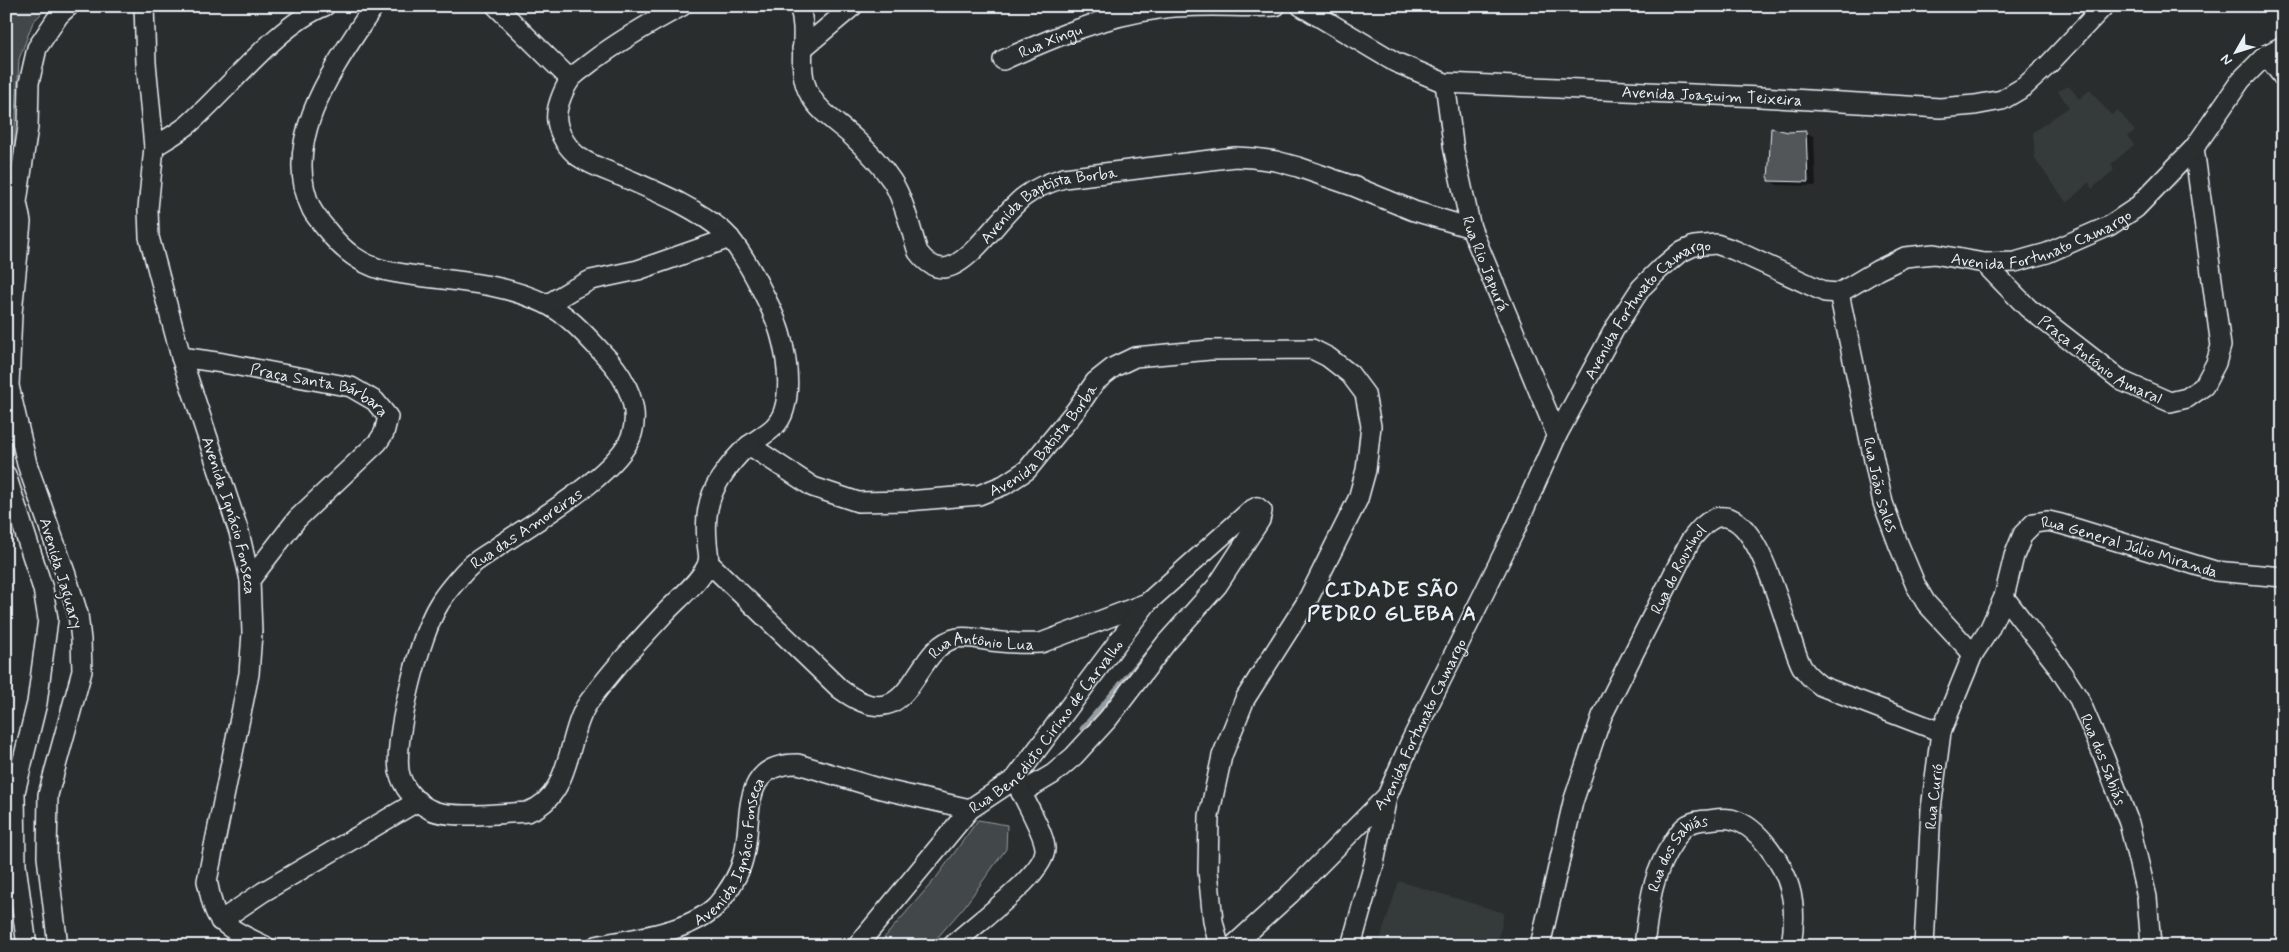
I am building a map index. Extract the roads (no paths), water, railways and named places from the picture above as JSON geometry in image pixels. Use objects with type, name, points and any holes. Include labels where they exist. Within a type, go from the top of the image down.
[{"type":"street","name":"Avenida Jaguary","points":[[58,946],[48,857],[48,795],[82,672],[78,614],[27,464],[9,386],[12,313],[11,220],[17,202],[28,127],[29,82],[37,48],[59,15],[69,6]]},
{"type":"street","points":[[154,147],[187,126],[282,34],[326,6]]},
{"type":"street","name":"Rua das Amoreiras","points":[[374,6],[344,51],[311,115],[302,153],[304,185],[313,211],[338,245],[361,263],[386,271],[490,284],[513,290],[548,304],[582,332],[617,369],[632,397],[633,432],[623,452],[592,482],[468,567],[439,604],[428,628],[402,719],[399,770],[405,788],[430,810],[450,815],[527,812],[538,808],[557,788],[586,707],[599,688],[667,611],[690,590],[708,562]]},
{"type":"street","points":[[496,6],[570,79]]},
{"type":"street","points":[[682,6],[614,45],[570,79],[559,103],[556,118],[566,144],[578,156],[593,165],[659,192],[707,219],[730,238],[772,310],[780,336],[788,392],[780,421],[770,432],[749,445],[731,461],[713,489],[706,510],[708,562]]},
{"type":"street","name":"Avenida Baptista Borba","points":[[799,6],[804,35],[802,49],[804,83],[821,110],[854,138],[892,181],[918,252],[925,261],[934,266],[944,268],[957,264],[973,251],[1025,196],[1048,183],[1064,178],[1235,158],[1268,160],[1291,165],[1353,186],[1414,211],[1471,228]]},
{"type":"street","points":[[802,49],[853,6]]},
{"type":"street","name":"Rua Xingu","points":[[1003,60],[1038,44],[1079,29],[1158,9],[1276,6]]},
{"type":"street","name":"Avenida Joaquim Teixeira","points":[[1301,6],[1395,62],[1446,83],[1760,97],[1940,108],[1975,105],[2002,100],[2024,87],[2048,65],[2104,6]]},
{"type":"street","name":"Avenida Ignácio Fonseca","points":[[147,8],[146,63],[154,147],[148,209],[149,237],[181,357],[239,532],[250,580],[252,633],[249,674],[207,881],[215,913],[220,921]]},
{"type":"street","name":"Avenida Fortunato Camargo","points":[[1234,946],[1290,894],[1386,796],[1411,741],[1515,530],[1557,435],[1615,328],[1641,288],[1660,268],[1694,246],[1716,244],[1734,250],[1825,292],[1839,294],[1878,270],[1905,257],[1934,254],[1984,263],[2014,262],[2047,253],[2109,226],[2136,208],[2194,148],[2241,80],[2266,55],[2283,46]]},
{"type":"street","points":[[2266,55],[2283,77]]},
{"type":"street","name":"Rua Rio Japurá","points":[[1446,83],[1454,151],[1471,228],[1557,435]]},
{"type":"street","name":"Praça Antônio Amaral","points":[[1984,263],[2028,308],[2122,381],[2170,402],[2187,398],[2204,386],[2216,363],[2220,346],[2194,148]]},
{"type":"street","points":[[548,304],[592,280],[638,270],[730,238]]},
{"type":"street","name":"Rua João Sales","points":[[1839,294],[1883,503],[1916,586],[1926,603],[1973,654]]},
{"type":"street","name":"Avenida Batista Borba","points":[[749,445],[813,487],[858,502],[907,501],[979,495],[1004,485],[1027,470],[1076,410],[1095,382],[1114,367],[1135,357],[1210,350],[1312,349],[1328,357],[1350,374],[1365,394],[1371,426],[1366,470],[1358,498],[1306,603],[1245,699],[1222,756],[1209,816],[1208,871],[1213,921],[1219,946]]},
{"type":"street","name":"Praça Santa Bárbara","points":[[181,357],[223,362],[351,387],[375,401],[388,417],[384,433],[378,442],[297,519],[250,580]]},
{"type":"street","name":"Avenida Jaguary","points":[[6,475],[39,578],[48,619],[37,703],[15,792],[16,865],[27,946]]},
{"type":"street","name":"Rua Benedicto Cirino de Carvalho","points":[[857,946],[970,809],[1018,786],[1053,774],[1074,756],[1108,719],[1166,643],[1217,586],[1252,534],[1260,520],[1262,511],[1257,507],[1244,516],[1148,603],[1018,786]]},
{"type":"street","name":"Rua do Rouxinol","points":[[1540,946],[1573,802],[1602,716],[1690,541],[1702,527],[1712,521],[1720,517],[1742,524],[1754,543],[1778,596],[1801,666],[1810,678],[1821,686],[1941,732]]},
{"type":"street","name":"Rua General Júlio Miranda","points":[[1973,654],[1989,630],[2004,597],[2014,556],[2023,534],[2034,523],[2048,521],[2215,571],[2283,577]]},
{"type":"street","name":"Rua Antônio Lua","points":[[708,562],[840,689],[853,699],[878,706],[893,702],[915,681],[934,652],[956,638],[1019,644],[1041,643],[1148,603]]},
{"type":"street","points":[[39,578],[66,576]]},
{"type":"street","name":"Rua dos Sabiás","points":[[2004,597],[2056,664],[2079,699],[2104,757],[2129,823],[2147,897],[2150,946]]},
{"type":"street","name":"Rua Curió","points":[[1924,946],[1931,809],[1941,732],[1973,654]]},
{"type":"street","name":"Avenida Ignácio Fonseca","points":[[596,946],[680,927],[699,918],[716,906],[728,890],[744,858],[748,809],[754,787],[763,776],[776,767],[785,764],[798,764],[881,789],[970,809]]},
{"type":"street","points":[[952,946],[1010,896],[1038,869],[1042,860],[1045,848],[1042,838],[1018,786]]},
{"type":"street","points":[[1351,946],[1374,864],[1386,796]]},
{"type":"street","points":[[265,946],[227,927],[220,921],[263,892],[418,801]]},
{"type":"street","name":"Rua dos Sabiás","points":[[1644,946],[1652,885],[1664,856],[1686,826],[1700,820],[1718,818],[1735,820],[1749,828],[1771,849],[1782,868],[1791,890],[1794,926],[1791,946]]},
{"type":"waterway","points":[[1082,729],[1148,652]]},
{"type":"district","name":"CIDADE SÃO PEDRO GLEBA A","points":[[1392,601]]}]
